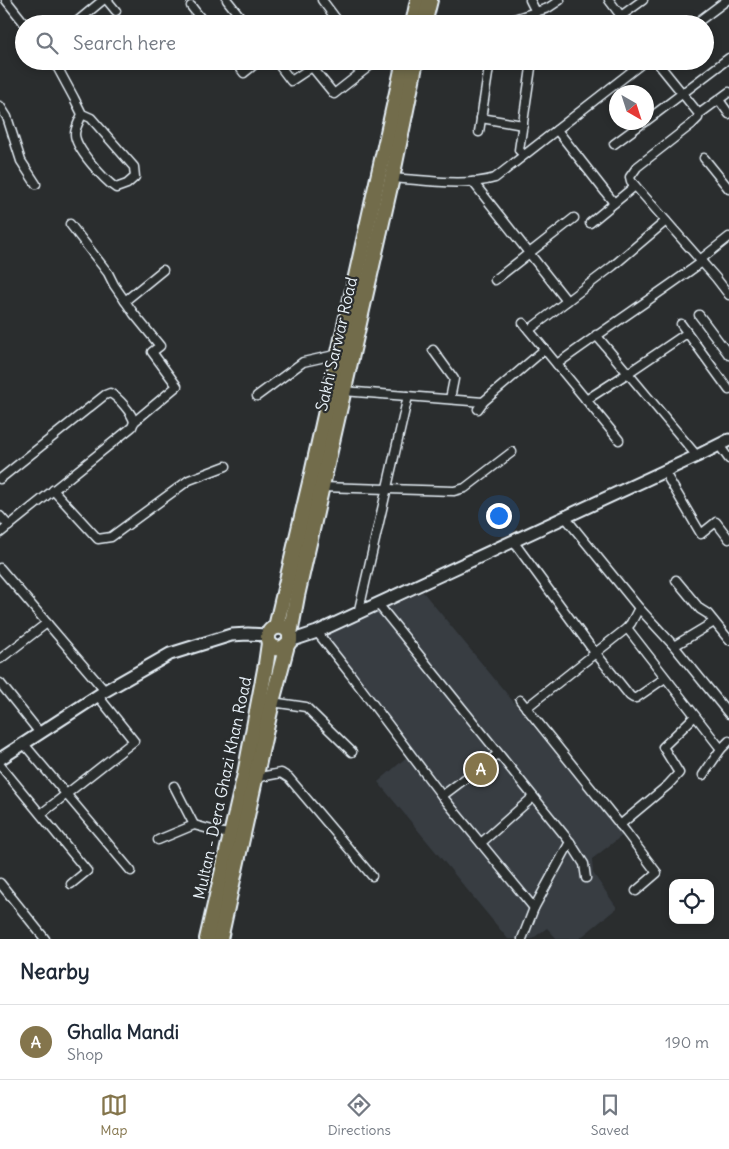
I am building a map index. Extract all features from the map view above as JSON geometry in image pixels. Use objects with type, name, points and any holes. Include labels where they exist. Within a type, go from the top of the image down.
[{"type":"highway","points":[[415,15],[418,0]]},
{"type":"highway","points":[[426,15],[430,0]]},
{"type":"highway","name":"Sakhi Sarwar Road","points":[[271,635],[311,478],[402,70]]},
{"type":"highway","name":"Sakhi Sarwar Road","points":[[289,640],[295,605],[392,178],[414,70]]},
{"type":"highway","points":[[280,626],[288,630],[289,640],[280,649],[275,649],[271,635],[280,626]]},
{"type":"highway","name":"Multan - Dera Ghazi Khan Road","points":[[207,939],[245,774],[271,635]]},
{"type":"highway","name":"Multan - Dera Ghazi Khan Road","points":[[220,939],[272,702],[289,640]]},
{"type":"main road","points":[[289,640],[317,632],[358,614],[724,442]]},
{"type":"main road","points":[[0,759],[101,694],[170,654],[230,635],[271,635]]},
{"type":"street","points":[[6,0],[18,15]]},
{"type":"street","points":[[85,15],[103,0]]},
{"type":"street","points":[[107,0],[116,11]]},
{"type":"street","points":[[227,0],[239,15]]},
{"type":"street","points":[[322,0],[333,15]]},
{"type":"street","points":[[530,0],[536,12]]},
{"type":"street","points":[[527,15],[548,8],[560,0]]},
{"type":"street","points":[[609,0],[621,15]]},
{"type":"street","points":[[623,15],[643,0]]},
{"type":"street","points":[[707,15],[727,0]]},
{"type":"street","points":[[191,6],[198,15]]},
{"type":"street","points":[[714,69],[729,58]]},
{"type":"street","points":[[59,70],[82,114],[91,118],[134,167],[135,177],[127,184],[116,188],[108,182],[82,151],[75,134],[82,114]]},
{"type":"street","points":[[283,70],[291,81],[308,70]]},
{"type":"street","points":[[314,70],[334,94],[362,70]]},
{"type":"street","points":[[479,132],[489,70]]},
{"type":"street","points":[[524,155],[519,150],[531,70]]},
{"type":"street","points":[[392,178],[473,182],[482,182],[495,178],[634,70]]},
{"type":"street","points":[[663,70],[699,114]]},
{"type":"street","points":[[654,115],[713,70]]},
{"type":"street","points":[[729,92],[699,114],[692,124],[637,168],[630,176],[635,186],[729,295]]},
{"type":"street","points":[[719,100],[729,114]]},
{"type":"street","points":[[0,106],[7,117],[21,161],[36,184]]},
{"type":"street","points":[[0,123],[7,117]]},
{"type":"street","points":[[481,118],[523,125]]},
{"type":"street","points":[[557,130],[614,203]]},
{"type":"street","points":[[614,144],[634,130]]},
{"type":"street","points":[[704,158],[729,189]]},
{"type":"street","points":[[473,182],[567,301]]},
{"type":"street","points":[[590,223],[635,186]]},
{"type":"street","points":[[495,280],[574,218]]},
{"type":"street","points":[[529,330],[613,266],[666,221]]},
{"type":"street","points":[[0,533],[132,427],[134,422],[177,386],[152,352],[160,346],[70,224]]},
{"type":"street","points":[[557,364],[596,335],[664,290],[729,237]]},
{"type":"street","points":[[125,301],[163,270]]},
{"type":"street","points":[[699,315],[729,356]]},
{"type":"street","points":[[523,322],[619,440]]},
{"type":"street","points":[[681,324],[729,390]]},
{"type":"street","points":[[586,400],[687,333]]},
{"type":"street","points":[[596,335],[697,456]]},
{"type":"street","points":[[433,350],[454,379],[450,399]]},
{"type":"street","points":[[343,391],[450,399],[480,405],[545,350]]},
{"type":"street","points":[[257,396],[302,362],[338,354]]},
{"type":"street","points":[[0,479],[105,395],[110,393],[116,396],[134,422]]},
{"type":"street","points":[[358,614],[408,396]]},
{"type":"street","points":[[724,442],[729,459]]},
{"type":"street","points":[[321,487],[454,491],[465,488],[512,452]]},
{"type":"street","points":[[53,490],[98,539],[111,537],[189,480],[226,466]]},
{"type":"street","points":[[664,471],[702,534],[716,522],[729,539]]},
{"type":"street","points":[[0,516],[9,526]]},
{"type":"street","points":[[565,517],[729,714]]},
{"type":"street","points":[[513,541],[630,696],[636,698],[665,678]]},
{"type":"street","points":[[0,568],[47,623],[134,741],[41,814]]},
{"type":"street","points":[[676,580],[729,640]]},
{"type":"street","points":[[378,604],[570,842],[584,864],[586,878]]},
{"type":"street","points":[[526,708],[627,628],[639,608]]},
{"type":"street","points":[[674,646],[714,622]]},
{"type":"street","points":[[0,659],[47,623]]},
{"type":"street","points":[[627,628],[721,749]]},
{"type":"street","points":[[317,632],[442,796],[534,908]]},
{"type":"street","points":[[0,682],[40,733]]},
{"type":"street","points":[[520,700],[657,873],[636,891]]},
{"type":"street","points":[[272,702],[306,707],[352,752]]},
{"type":"street","points":[[620,824],[668,785],[679,773],[664,747],[695,716]]},
{"type":"street","points":[[703,775],[729,741]]},
{"type":"street","points":[[24,744],[131,871]]},
{"type":"street","points":[[442,796],[498,754]]},
{"type":"street","points":[[0,764],[87,871],[71,884]]},
{"type":"street","points":[[255,778],[281,772],[289,778],[372,876]]},
{"type":"street","points":[[174,786],[194,825]]},
{"type":"street","points":[[481,843],[533,797]]},
{"type":"street","points":[[158,840],[194,825],[231,835]]},
{"type":"street","points":[[522,939],[534,908],[570,842]]},
{"type":"street","points":[[0,883],[45,939]]},
{"type":"shaded area","points":[[423,592],[623,835],[592,859],[593,873],[617,908],[579,939],[557,939],[547,928],[532,939],[508,939],[378,782],[409,755],[317,638]]},
{"type":"place","name":"Ghalla Mandi","points":[[481,769]]}]
